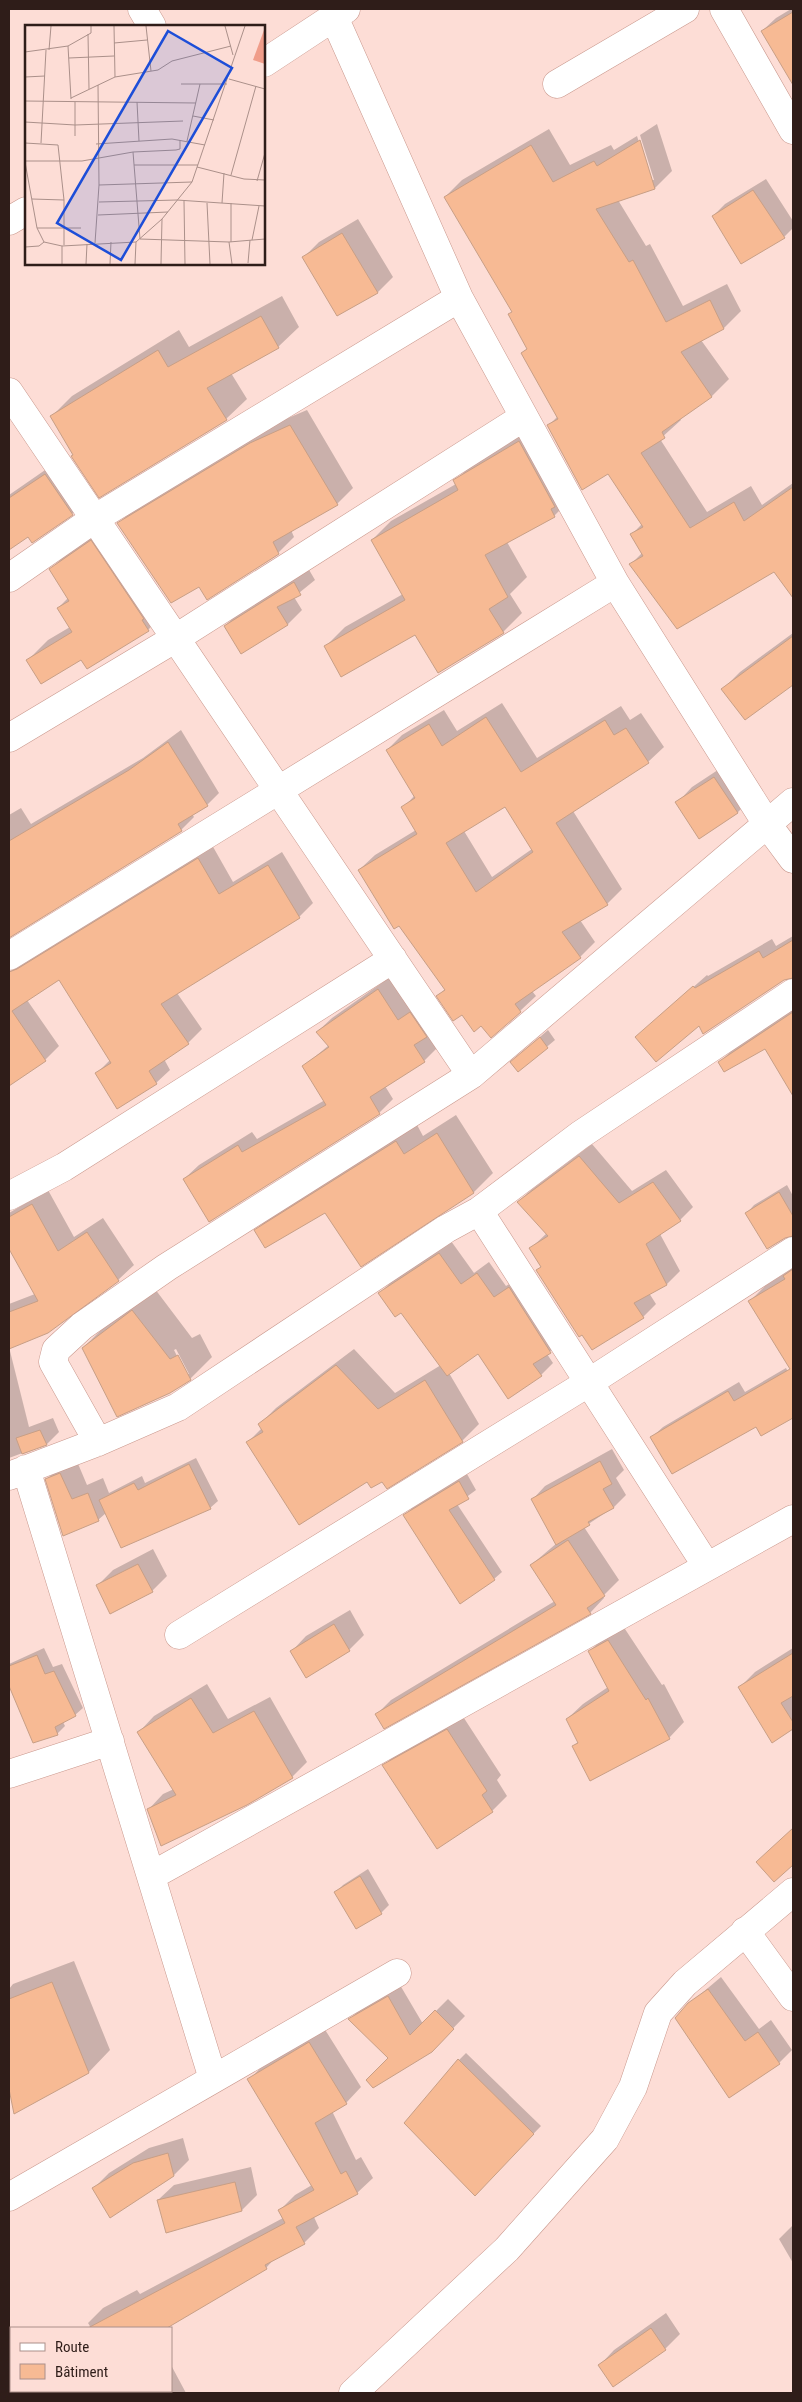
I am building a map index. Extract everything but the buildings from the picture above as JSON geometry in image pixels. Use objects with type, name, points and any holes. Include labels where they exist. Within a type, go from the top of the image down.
[{"type":"street","points":[[142,9],[151,25]]},
{"type":"street","points":[[557,84],[685,9]]},
{"type":"street","points":[[724,9],[793,130]]},
{"type":"street","points":[[265,62],[340,13],[459,298],[615,583],[767,824],[793,859]]},
{"type":"street","points":[[9,221],[25,212]]},
{"type":"street","points":[[9,578],[94,519],[459,298]]},
{"type":"street","points":[[9,392],[471,1075]]},
{"type":"street","points":[[9,738],[176,638],[524,417]]},
{"type":"street","points":[[9,956],[615,583]]},
{"type":"street","points":[[98,1442],[53,1362],[56,1350],[82,1326],[167,1267],[471,1075],[793,802]]},
{"type":"street","points":[[9,1196],[72,1161],[393,959]]},
{"type":"street","points":[[213,2079],[110,1741],[17,1472],[98,1442],[178,1407],[453,1225],[479,1211],[580,1135],[793,993]]},
{"type":"street","points":[[479,1211],[706,1565]]},
{"type":"street","points":[[179,1635],[588,1383],[793,1250]]},
{"type":"street","points":[[151,1876],[706,1565],[793,1519]]},
{"type":"street","points":[[9,1774],[110,1741]]},
{"type":"street","points":[[354,2393],[507,2249],[605,2139],[633,2087],[658,2013],[685,1983],[793,1892]]},
{"type":"street","points":[[745,1931],[793,1997]]},
{"type":"street","points":[[9,2197],[397,1973]]}]
